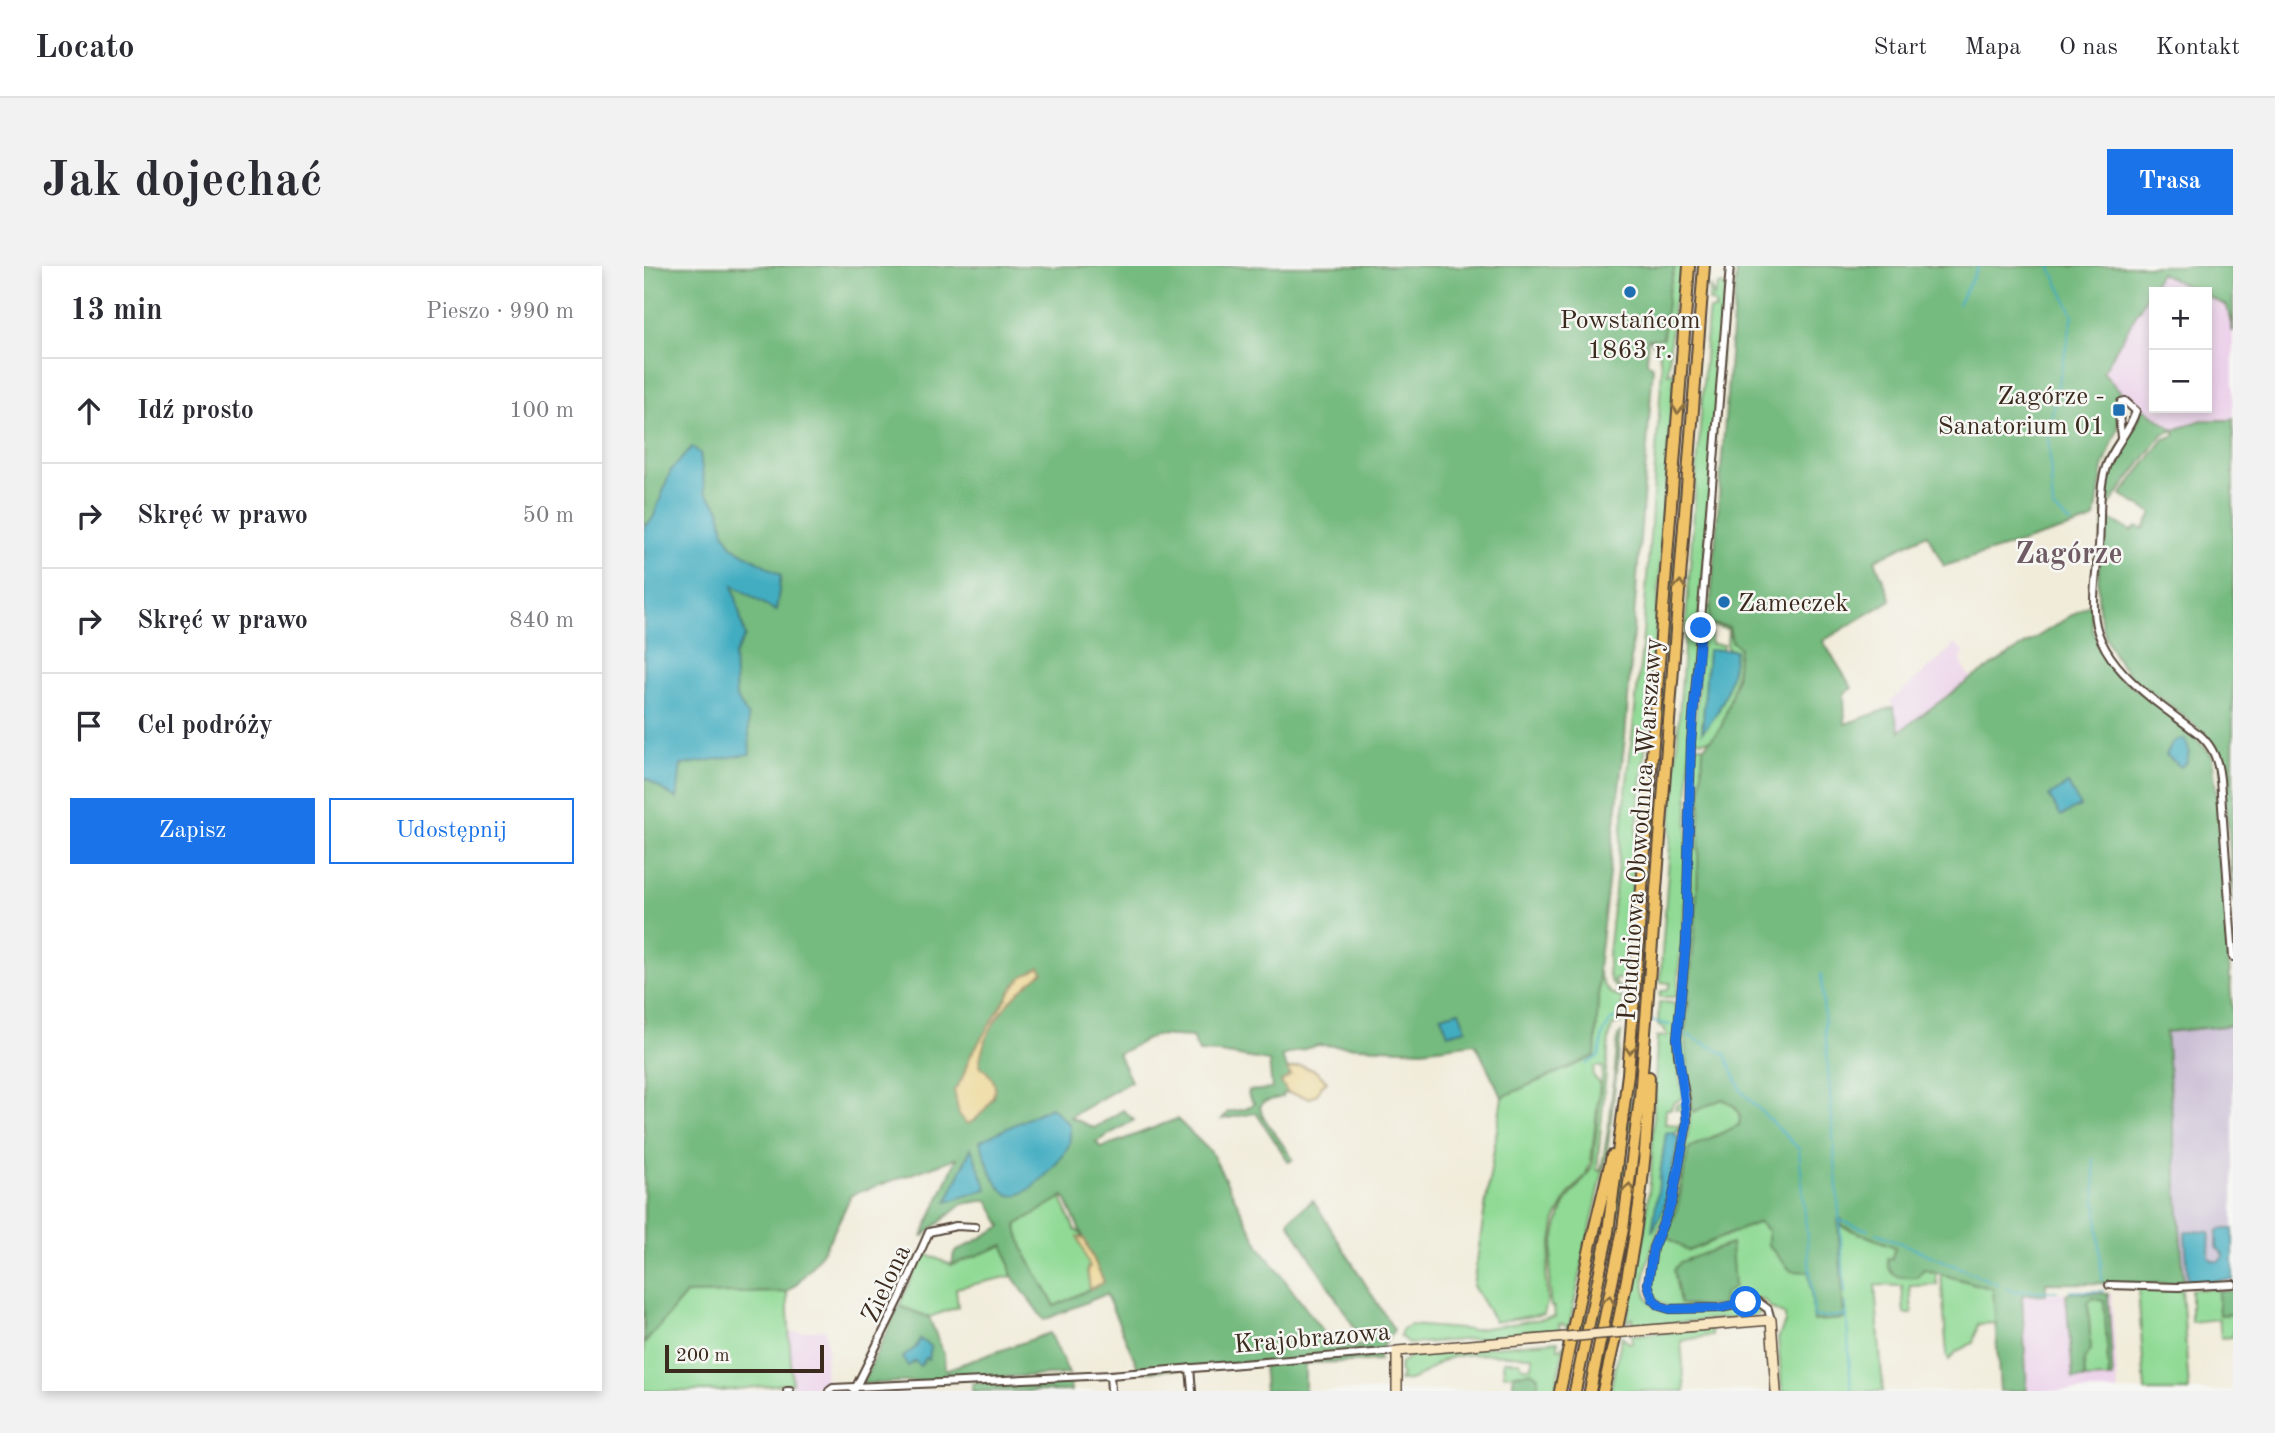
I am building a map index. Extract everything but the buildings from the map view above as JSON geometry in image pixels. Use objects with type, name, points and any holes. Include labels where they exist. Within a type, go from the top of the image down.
[{"type":"highway","name":"Południowa Obwodnica Warszawy","points":[[1575,1391],[1608,1231],[1628,1074],[1689,266]]},
{"type":"highway","name":"Południowa Obwodnica Warszawy","points":[[1590,1391],[1625,1217],[1638,1123],[1704,266]]},
{"type":"highway","points":[[1603,1391],[1630,1271],[1642,1196],[1648,1129],[1646,1030]]},
{"type":"highway","points":[[1562,1391],[1628,1074]]},
{"type":"street","points":[[1730,266],[1691,742],[1686,943],[1677,1038],[1687,1123],[1672,1202],[1653,1248],[1648,1284],[1653,1299],[1664,1308],[1720,1308],[1758,1301],[1768,1309],[1776,1391]]},
{"type":"street","points":[[2121,438],[2119,412],[2121,402],[2125,401],[2136,411],[2106,467],[2103,480],[2094,611],[2098,635],[2106,653],[2117,667],[2211,746],[2218,766],[2233,957]]},
{"type":"street","name":"Zielona","points":[[855,1390],[929,1232],[956,1226],[975,1227]]},
{"type":"street","points":[[2109,1285],[2178,1287],[2233,1284]]},
{"type":"street","name":"Krajobrazowa","points":[[829,1391],[834,1388],[855,1390],[1110,1375],[1771,1320]]},
{"type":"street","points":[[1397,1351],[1397,1391]]},
{"type":"street","points":[[1190,1368],[1192,1391]]},
{"type":"street","points":[[1110,1375],[1111,1391]]},
{"type":"shaded area","points":[[2160,273],[2189,287],[2152,287]]},
{"type":"shaded area","points":[[2149,292],[2149,412],[2121,392],[2103,372]]},
{"type":"shaded area","points":[[2212,298],[2228,306],[2233,332],[2233,418],[2202,420],[2174,430],[2150,413],[2212,413]]},
{"type":"shaded area","points":[[1956,644],[1964,652],[1961,660],[1965,671],[1972,678],[1900,731],[1891,701]]},
{"type":"shaded area","points":[[2233,1025],[2233,1282],[2184,1284],[2166,1031]]},
{"type":"shaded area","points":[[1993,1289],[2022,1295],[2070,1292],[2111,1294],[2118,1391],[2000,1391]]},
{"type":"shaded area","points":[[825,1329],[828,1352],[825,1366],[826,1386],[792,1388],[787,1333]]},
{"type":"green space","points":[[644,266],[1675,266],[1668,293],[1663,338],[1648,339],[1647,362],[1653,367],[1625,738],[1598,968],[1595,1056],[1502,1097],[1475,1043],[1422,1050],[1318,1045],[1281,1056],[1291,1075],[1281,1082],[1288,1093],[1263,1102],[1260,1107],[1262,1115],[1293,1159],[1289,1162],[1256,1113],[1222,1119],[1228,1112],[1246,1109],[1254,1103],[1248,1091],[1272,1089],[1269,1061],[1199,1052],[1192,1037],[1155,1035],[1118,1054],[1131,1081],[1070,1117],[1094,1128],[1123,1110],[1134,1120],[1096,1142],[1101,1148],[1177,1119],[1211,1152],[1260,1247],[1333,1345],[1366,1346],[1289,1223],[1291,1218],[1313,1200],[1394,1330],[1380,1350],[1379,1361],[1305,1363],[1305,1391],[1265,1391],[1263,1362],[1140,1372],[1106,1294],[1044,1320],[1012,1276],[1004,1245],[952,1265],[954,1253],[1002,1226],[988,1200],[962,1204],[922,1237],[957,1158],[851,1195],[817,1259],[787,1292],[686,1294],[644,1344]],"holes":[[[1043,972],[1001,1011],[985,1036],[979,1067],[994,1097],[975,1121],[967,1124],[959,1114],[954,1090],[971,1055],[1014,986]],[[1064,1196],[1104,1282],[1055,1306],[1024,1251],[1016,1225]]]},
{"type":"green space","points":[[1675,266],[1683,266],[1680,298],[1673,302],[1668,373],[1674,372],[1679,308],[1652,686],[1637,825],[1625,979],[1614,979],[1623,992],[1611,981],[1608,954],[1642,646],[1659,412],[1662,368],[1658,350],[1650,339],[1663,337],[1668,293]]},
{"type":"green space","points":[[1737,266],[2233,266],[2233,332],[2227,306],[2212,298],[2212,287],[2189,287],[2160,273],[2152,287],[2149,287],[2149,292],[2103,372],[2121,392],[2118,399],[2118,428],[2103,468],[2095,518],[1944,566],[1927,534],[1875,560],[1891,600],[1823,641],[1852,688],[1844,694],[1845,724],[1893,707],[1900,731],[1972,678],[2091,603],[2092,628],[2100,650],[2118,675],[2189,731],[2212,755],[2221,835],[2233,1025],[2166,1032],[2184,1284],[2046,1283],[2046,1294],[2022,1295],[2027,1391],[2000,1391],[1993,1289],[1924,1269],[1917,1277],[1896,1276],[1890,1270],[1887,1258],[1892,1259],[1895,1247],[1842,1226],[1842,1219],[1838,1219],[1844,1319],[1814,1321],[1809,1272],[1791,1271],[1768,1245],[1768,1231],[1759,1222],[1688,1251],[1666,1236],[1678,1205],[1689,1148],[1739,1125],[1740,1120],[1736,1109],[1722,1099],[1693,1112],[1685,1039],[1696,914],[1703,748],[1721,728],[1736,680],[1739,647],[1732,642],[1729,627],[1709,624]]},
{"type":"green space","points":[[1710,285],[1714,297],[1718,285],[1723,285],[1726,289],[1693,674],[1684,914],[1677,993],[1675,997],[1660,997],[1660,992],[1668,989],[1671,983],[1660,982],[1708,316],[1709,310],[1716,310],[1714,303],[1709,301]]},
{"type":"green space","points":[[2141,406],[2174,430],[2163,434],[2103,513],[2110,464],[2130,428],[2134,429],[2140,416],[2137,414]]},
{"type":"green space","points":[[2233,418],[2233,904],[2220,757],[2199,729],[2126,671],[2113,654],[2100,617],[2098,578],[2104,518],[2105,516],[2131,531],[2137,527],[2144,529],[2152,513],[2121,495],[2164,439],[2176,435],[2174,430],[2202,420]]},
{"type":"green space","points":[[1678,484],[1681,484],[1644,986],[1641,985]]},
{"type":"green space","points":[[1705,607],[1710,607],[1709,624],[1729,626],[1729,635],[1739,647],[1731,696],[1723,723],[1711,739],[1700,741],[1694,738],[1702,633],[1706,631],[1711,634],[1711,644],[1724,645],[1722,650],[1708,651],[1702,731],[1722,705],[1732,673],[1735,651],[1727,648],[1728,629],[1703,625]]},
{"type":"green space","points":[[1695,746],[1705,746],[1696,914],[1685,1039],[1693,1112],[1722,1099],[1736,1109],[1740,1120],[1739,1125],[1689,1148],[1678,1205],[1688,1251],[1759,1222],[1809,1272],[1814,1321],[1844,1319],[1838,1218],[1842,1219],[1843,1227],[1895,1247],[1892,1260],[1888,1259],[1936,1273],[1937,1285],[1910,1286],[1912,1314],[1904,1314],[1902,1286],[1875,1285],[1883,1391],[1782,1391],[1778,1339],[1785,1315],[1756,1298],[1721,1306],[1724,1294],[1704,1307],[1666,1306],[1658,1301],[1651,1287],[1655,1254],[1677,1195],[1690,1120],[1679,1048],[1689,930]]},
{"type":"green space","points":[[1598,969],[1606,988],[1622,998],[1621,1023],[1612,1026],[1609,1039],[1597,1170],[1601,1171],[1610,1119],[1618,1036],[1621,1033],[1607,1153],[1568,1331],[1565,1325],[1559,1324],[1560,1332],[1409,1344],[1400,1336],[1402,1330],[1410,1325],[1472,1330],[1555,1317],[1554,1307],[1551,1307],[1550,1282],[1555,1236],[1568,1199],[1585,1178],[1593,1163],[1603,1067],[1594,1067],[1593,1076],[1600,1083],[1591,1161],[1585,1176],[1568,1195],[1556,1218],[1546,1277],[1547,1303],[1544,1314],[1495,1322],[1473,1286],[1502,1097],[1595,1056]]},
{"type":"green space","points":[[1659,1002],[1673,1003],[1677,1008],[1674,1048],[1683,1095],[1673,1103],[1671,1109],[1666,1109],[1665,1124],[1678,1125],[1678,1131],[1666,1133],[1653,1229],[1665,1201],[1676,1156],[1682,1110],[1675,1109],[1678,1104],[1682,1104],[1684,1124],[1670,1200],[1646,1267],[1647,1296],[1654,1306],[1674,1313],[1709,1312],[1759,1304],[1762,1312],[1753,1316],[1634,1326],[1633,1318],[1626,1323],[1644,1233],[1651,1173],[1657,1037],[1667,1036],[1664,1028],[1658,1025]]},
{"type":"green space","points":[[1638,1030],[1637,1067],[1624,1179],[1598,1328],[1595,1329],[1624,1157]]},
{"type":"green space","points":[[1064,1195],[1062,1201],[1075,1230],[1084,1237],[1079,1237],[1091,1268],[1087,1269],[1090,1289],[1055,1306],[1024,1251],[1016,1225]]},
{"type":"green space","points":[[1606,1201],[1584,1330],[1580,1330]]},
{"type":"green space","points":[[1731,1244],[1734,1287],[1724,1294],[1721,1306],[1680,1304],[1674,1270],[1680,1262]]},
{"type":"green space","points":[[1004,1245],[1012,1276],[956,1288],[958,1307],[929,1317],[899,1306],[923,1253],[952,1265]]},
{"type":"green space","points":[[1941,1274],[1993,1289],[1996,1323],[1978,1324],[1973,1343],[1957,1351],[1949,1360],[1947,1356]]},
{"type":"green space","points":[[2138,1288],[2182,1290],[2189,1391],[2145,1391]]},
{"type":"green space","points":[[2191,1289],[2218,1289],[2219,1315],[2233,1314],[2233,1337],[2221,1338],[2219,1319],[2191,1322]]},
{"type":"green space","points":[[2218,1291],[2233,1291],[2233,1314],[2219,1315]]},
{"type":"green space","points":[[787,1292],[792,1383],[720,1391],[644,1391],[644,1344],[686,1294]]},
{"type":"green space","points":[[2066,1294],[2108,1294],[2113,1378],[2109,1378],[2104,1301],[2092,1298],[2088,1302],[2091,1350],[2084,1359],[2085,1379],[2073,1379]]},
{"type":"green space","points":[[2092,1298],[2104,1300],[2109,1378],[2085,1379],[2084,1359],[2091,1350],[2088,1302]]},
{"type":"green space","points":[[899,1306],[929,1317],[944,1355],[945,1370],[1050,1333],[1069,1374],[862,1384]]},
{"type":"green space","points":[[1710,1328],[1712,1335],[1681,1341],[1685,1391],[1610,1391],[1622,1336],[1632,1343],[1632,1335]]},
{"type":"green space","points":[[1558,1341],[1558,1348],[1565,1343],[1555,1391],[1538,1391],[1538,1376],[1532,1372],[1504,1375],[1503,1361],[1519,1361],[1523,1367],[1532,1367],[1533,1356],[1458,1356],[1443,1361],[1414,1379],[1399,1381],[1402,1375],[1399,1371],[1401,1363],[1413,1354]]},
{"type":"green space","points":[[1532,1372],[1538,1376],[1538,1391],[1513,1391],[1513,1375]]},
{"type":"green space","points":[[1070,1379],[1071,1391],[972,1391],[972,1383]]},
{"type":"sand","points":[[1040,967],[1043,972],[1010,1001],[993,1024],[979,1065],[990,1076],[995,1091],[985,1109],[967,1124],[959,1114],[954,1090],[971,1055],[1014,986],[1022,977]]},
{"type":"sand","points":[[1300,1066],[1314,1070],[1327,1081],[1318,1093],[1310,1098],[1288,1093],[1281,1082],[1291,1075],[1287,1070]]},
{"type":"sand","points":[[1078,1237],[1084,1238],[1104,1282],[1090,1289],[1087,1268],[1090,1268]]},
{"type":"water","points":[[692,447],[700,453],[705,492],[720,509],[724,532],[732,546],[781,575],[776,611],[733,585],[745,636],[734,656],[736,697],[748,716],[750,754],[681,765],[677,799],[644,777],[644,527],[653,518],[671,470]]},
{"type":"water","points":[[1708,650],[1735,650],[1726,694],[1716,715],[1702,732]]},
{"type":"water","points":[[2185,740],[2189,750],[2187,762],[2181,767],[2166,755],[2173,742]]},
{"type":"water","points":[[2068,784],[2080,806],[2061,816],[2049,796]]},
{"type":"water","points":[[1459,1011],[1466,1029],[1448,1034],[1441,1016]]},
{"type":"water","points":[[1051,1107],[1070,1125],[1068,1147],[1050,1171],[1032,1187],[1023,1193],[1007,1194],[993,1177],[980,1141]]},
{"type":"water","points":[[1666,1132],[1676,1133],[1675,1136],[1679,1137],[1663,1210],[1652,1232]]},
{"type":"water","points":[[971,1148],[987,1189],[947,1202]]},
{"type":"water","points":[[2220,1229],[2233,1229],[2233,1280],[2188,1282],[2186,1231],[2210,1232],[2209,1257],[2213,1261],[2219,1261],[2224,1256],[2217,1247],[2217,1232]]},
{"type":"water","points":[[920,1339],[931,1347],[929,1359],[926,1358],[920,1366],[915,1361],[908,1366],[902,1358],[916,1347]]},
{"type":"waterway","points":[[1958,304],[1979,266]]},
{"type":"waterway","points":[[2050,266],[2073,315],[2048,433],[2053,508],[2071,523]]},
{"type":"waterway","points":[[1821,974],[1845,1293]]},
{"type":"waterway","points":[[1586,1064],[1599,1056],[1603,1034],[1611,1020],[1629,1019]]},
{"type":"waterway","points":[[1652,1021],[1670,1025]]},
{"type":"waterway","points":[[1682,1032],[1725,1054],[1742,1092],[1799,1149],[1814,1317],[1847,1316]]},
{"type":"waterway","points":[[2093,1159],[2102,1280]]},
{"type":"waterway","points":[[1839,1220],[1868,1230]]},
{"type":"waterway","points":[[1877,1233],[1998,1284]]},
{"type":"waterway","points":[[2007,1289],[2057,1291]]},
{"type":"waterway","points":[[2070,1291],[2103,1291]]},
{"type":"waterway","points":[[1846,1303],[1851,1391]]},
{"type":"place","name":"Powstańcom 1863 r.","points":[[1630,292]]},
{"type":"place","name":"Zagórze - Sanatorium 01","points":[[2119,410]]},
{"type":"place","name":"Zameczek","points":[[1724,602]]},
{"type":"district","name":"Zagórze","points":[[2069,553]]},
{"type":"route","points":[[1701,628],[1691,742],[1686,943],[1677,1038],[1685,1096],[1686,1139],[1672,1202],[1653,1248],[1648,1289],[1660,1306],[1676,1310],[1720,1308],[1746,1302]]}]
